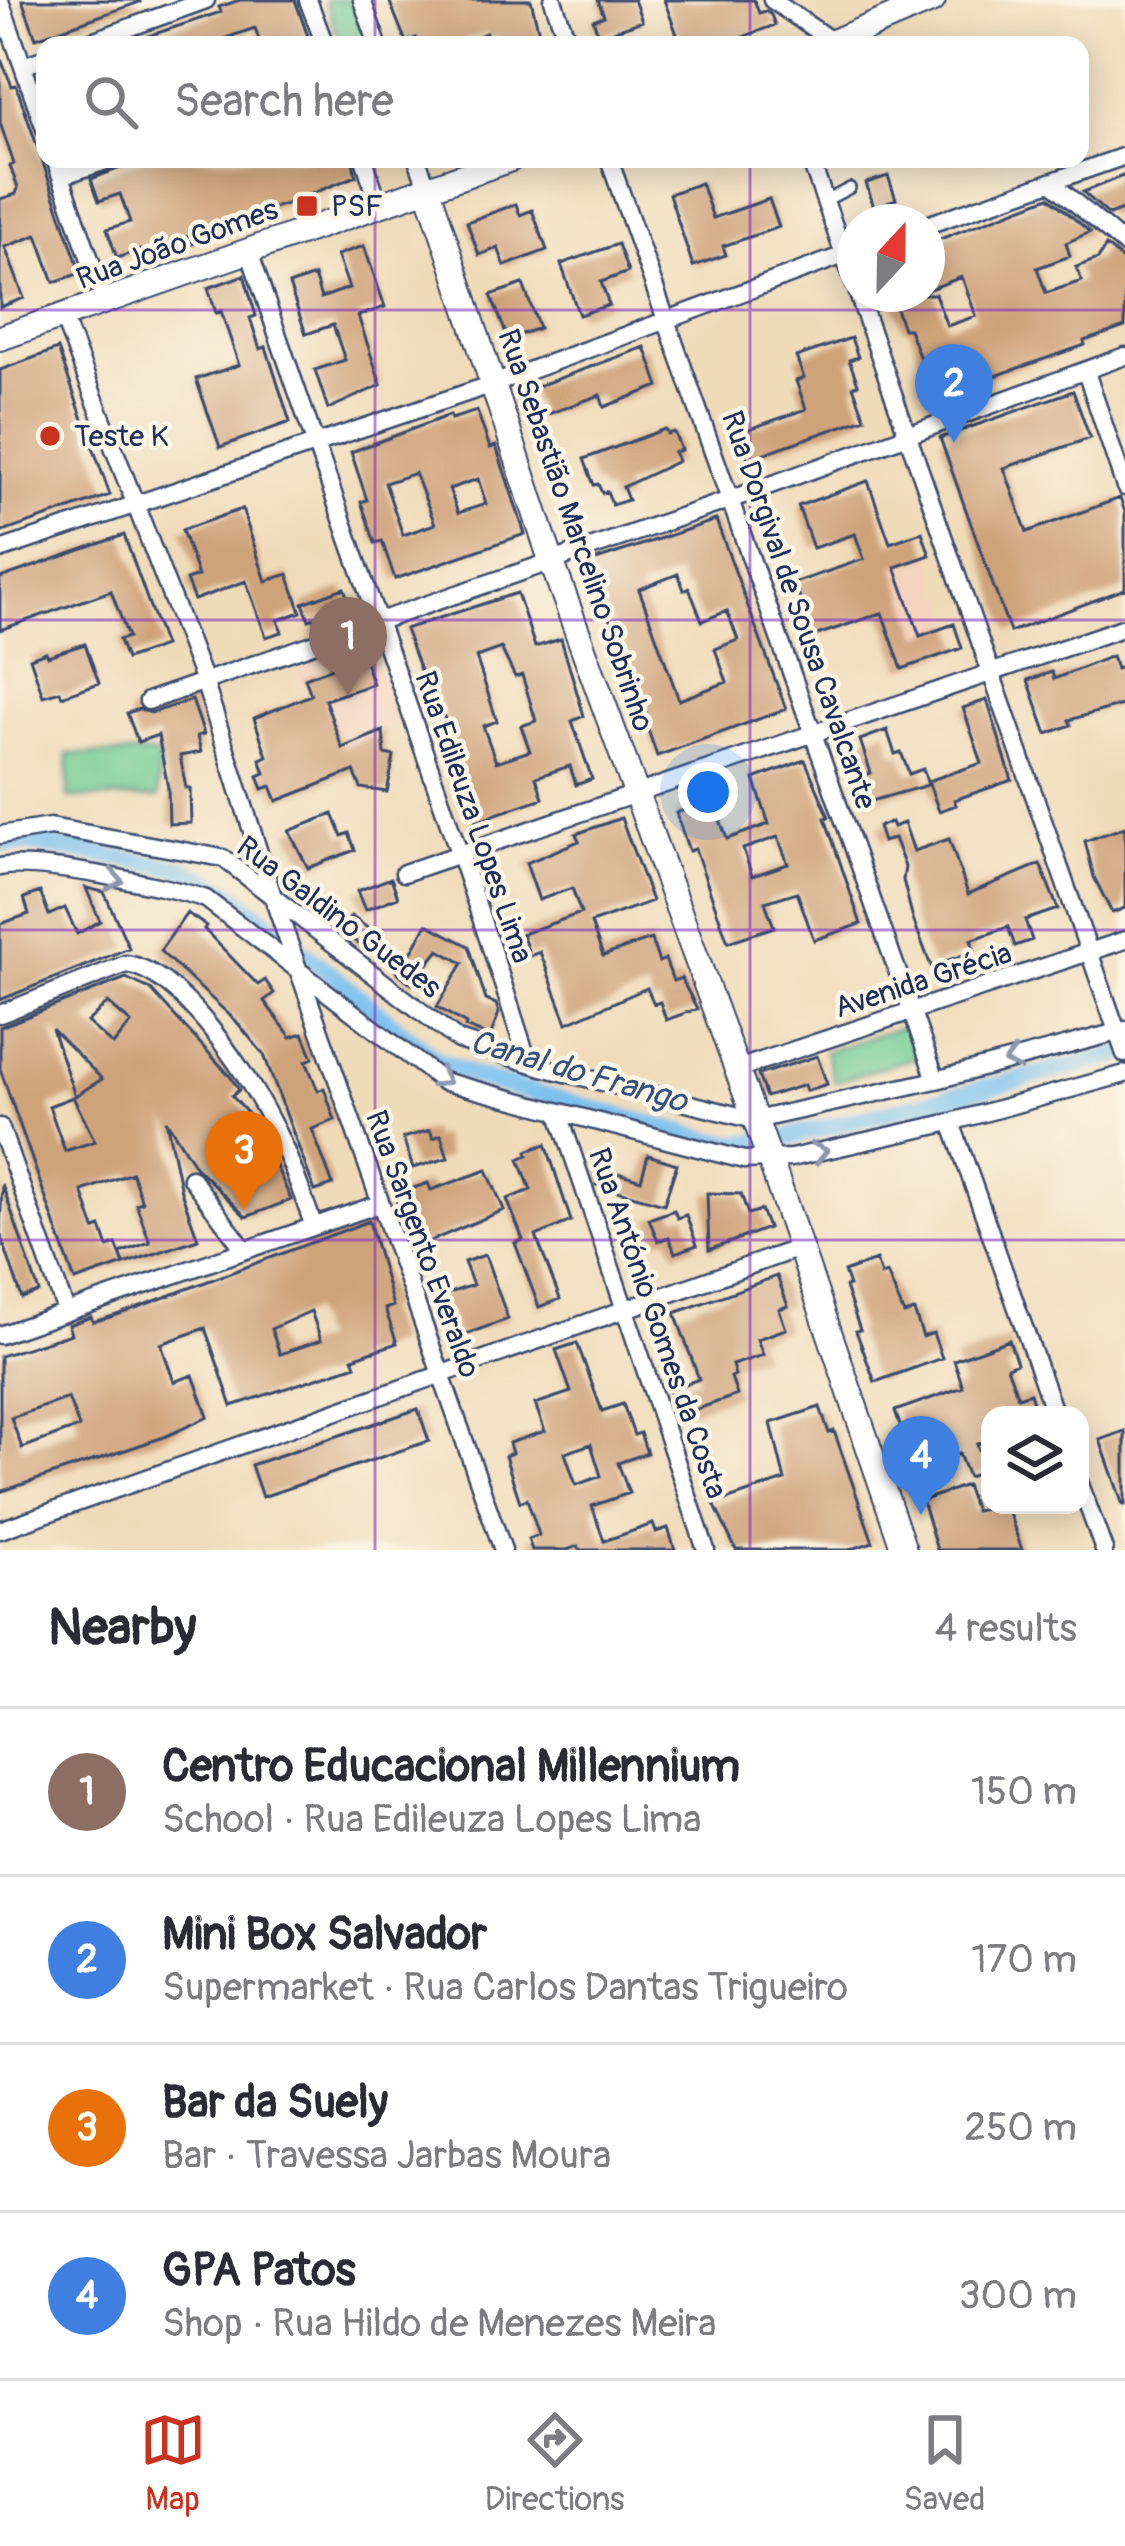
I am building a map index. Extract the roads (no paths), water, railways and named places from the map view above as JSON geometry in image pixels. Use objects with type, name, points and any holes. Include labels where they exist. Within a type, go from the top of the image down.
[{"type":"street","points":[[106,36],[206,0]]},
{"type":"street","points":[[308,0],[322,36]]},
{"type":"street","points":[[362,0],[375,36]]},
{"type":"street","points":[[553,0],[566,36]]},
{"type":"street","points":[[772,0],[819,36]]},
{"type":"street","points":[[848,36],[931,0]]},
{"type":"street","points":[[0,1],[36,103]]},
{"type":"street","points":[[23,66],[36,61]]},
{"type":"street","points":[[945,219],[1125,156]]},
{"type":"street","points":[[58,168],[105,302]]},
{"type":"street","points":[[367,168],[379,205]]},
{"type":"street","points":[[420,168],[428,189]]},
{"type":"street","name":"Rua João Gomes","points":[[0,338],[486,168]]},
{"type":"street","name":"Rua Dorgival de Sousa Cavalcante","points":[[612,168],[936,1080]]},
{"type":"street","points":[[813,168],[837,228]]},
{"type":"street","points":[[1052,182],[1125,245]]},
{"type":"street","name":"Rua Sebastião Marcelino Sobrinho","points":[[428,189],[551,560],[770,1160],[904,1550]]},
{"type":"street","name":"Rua Edileuza Lopes Lima","points":[[249,250],[376,621],[462,854],[528,1062]]},
{"type":"street","points":[[0,550],[493,384],[837,257]]},
{"type":"street","points":[[865,312],[1122,1031],[1125,1054]]},
{"type":"street","name":"Rua Sargento Everaldo","points":[[63,316],[205,683],[278,912],[503,1550]]},
{"type":"street","points":[[148,701],[732,499],[1125,356]]},
{"type":"street","points":[[1087,372],[1125,487]]},
{"type":"street","points":[[404,873],[1125,627]]},
{"type":"street","name":"Rua Galdino Guedes","points":[[0,835],[50,827],[205,852],[238,866],[458,1040],[755,1120],[936,1080],[1122,1031]]},
{"type":"street","points":[[0,867],[26,864],[188,893],[219,908],[297,963],[442,1081],[710,1154],[770,1160],[951,1122],[1125,1074]]},
{"type":"street","name":"Avenida Grécia","points":[[737,1070],[1125,940]]},
{"type":"street","points":[[0,1015],[115,966],[151,970],[179,992],[270,1118],[313,1224]]},
{"type":"street","name":"Rua António Gomes da Costa","points":[[559,1114],[706,1550]]},
{"type":"street","points":[[951,1122],[1052,1406]]},
{"type":"street","points":[[0,1127],[67,1311]]},
{"type":"street","points":[[191,1178],[244,1250]]},
{"type":"street","points":[[0,1334],[379,1204]]},
{"type":"street","points":[[0,1530],[799,1248]]},
{"type":"street","points":[[1089,1509],[1104,1550]]},
{"type":"lane","points":[[824,201],[850,188]]},
{"type":"waterway","name":"Canal do Frango","points":[[0,843],[30,843],[181,868],[230,892],[435,1059],[478,1078],[713,1141],[738,1144],[780,1139],[1125,1053]]},
{"type":"place","name":"PSF","points":[[307,206]]},
{"type":"place","name":"Teste K","points":[[50,436]]},
{"type":"place","name":"Mini Box Salvador","points":[[954,443]]},
{"type":"place","name":"Centro Educacional Millennium","points":[[348,696]]},
{"type":"place","name":"Bar da Suely","points":[[244,1210]]},
{"type":"place","name":"GPA Patos","points":[[921,1515]]}]
